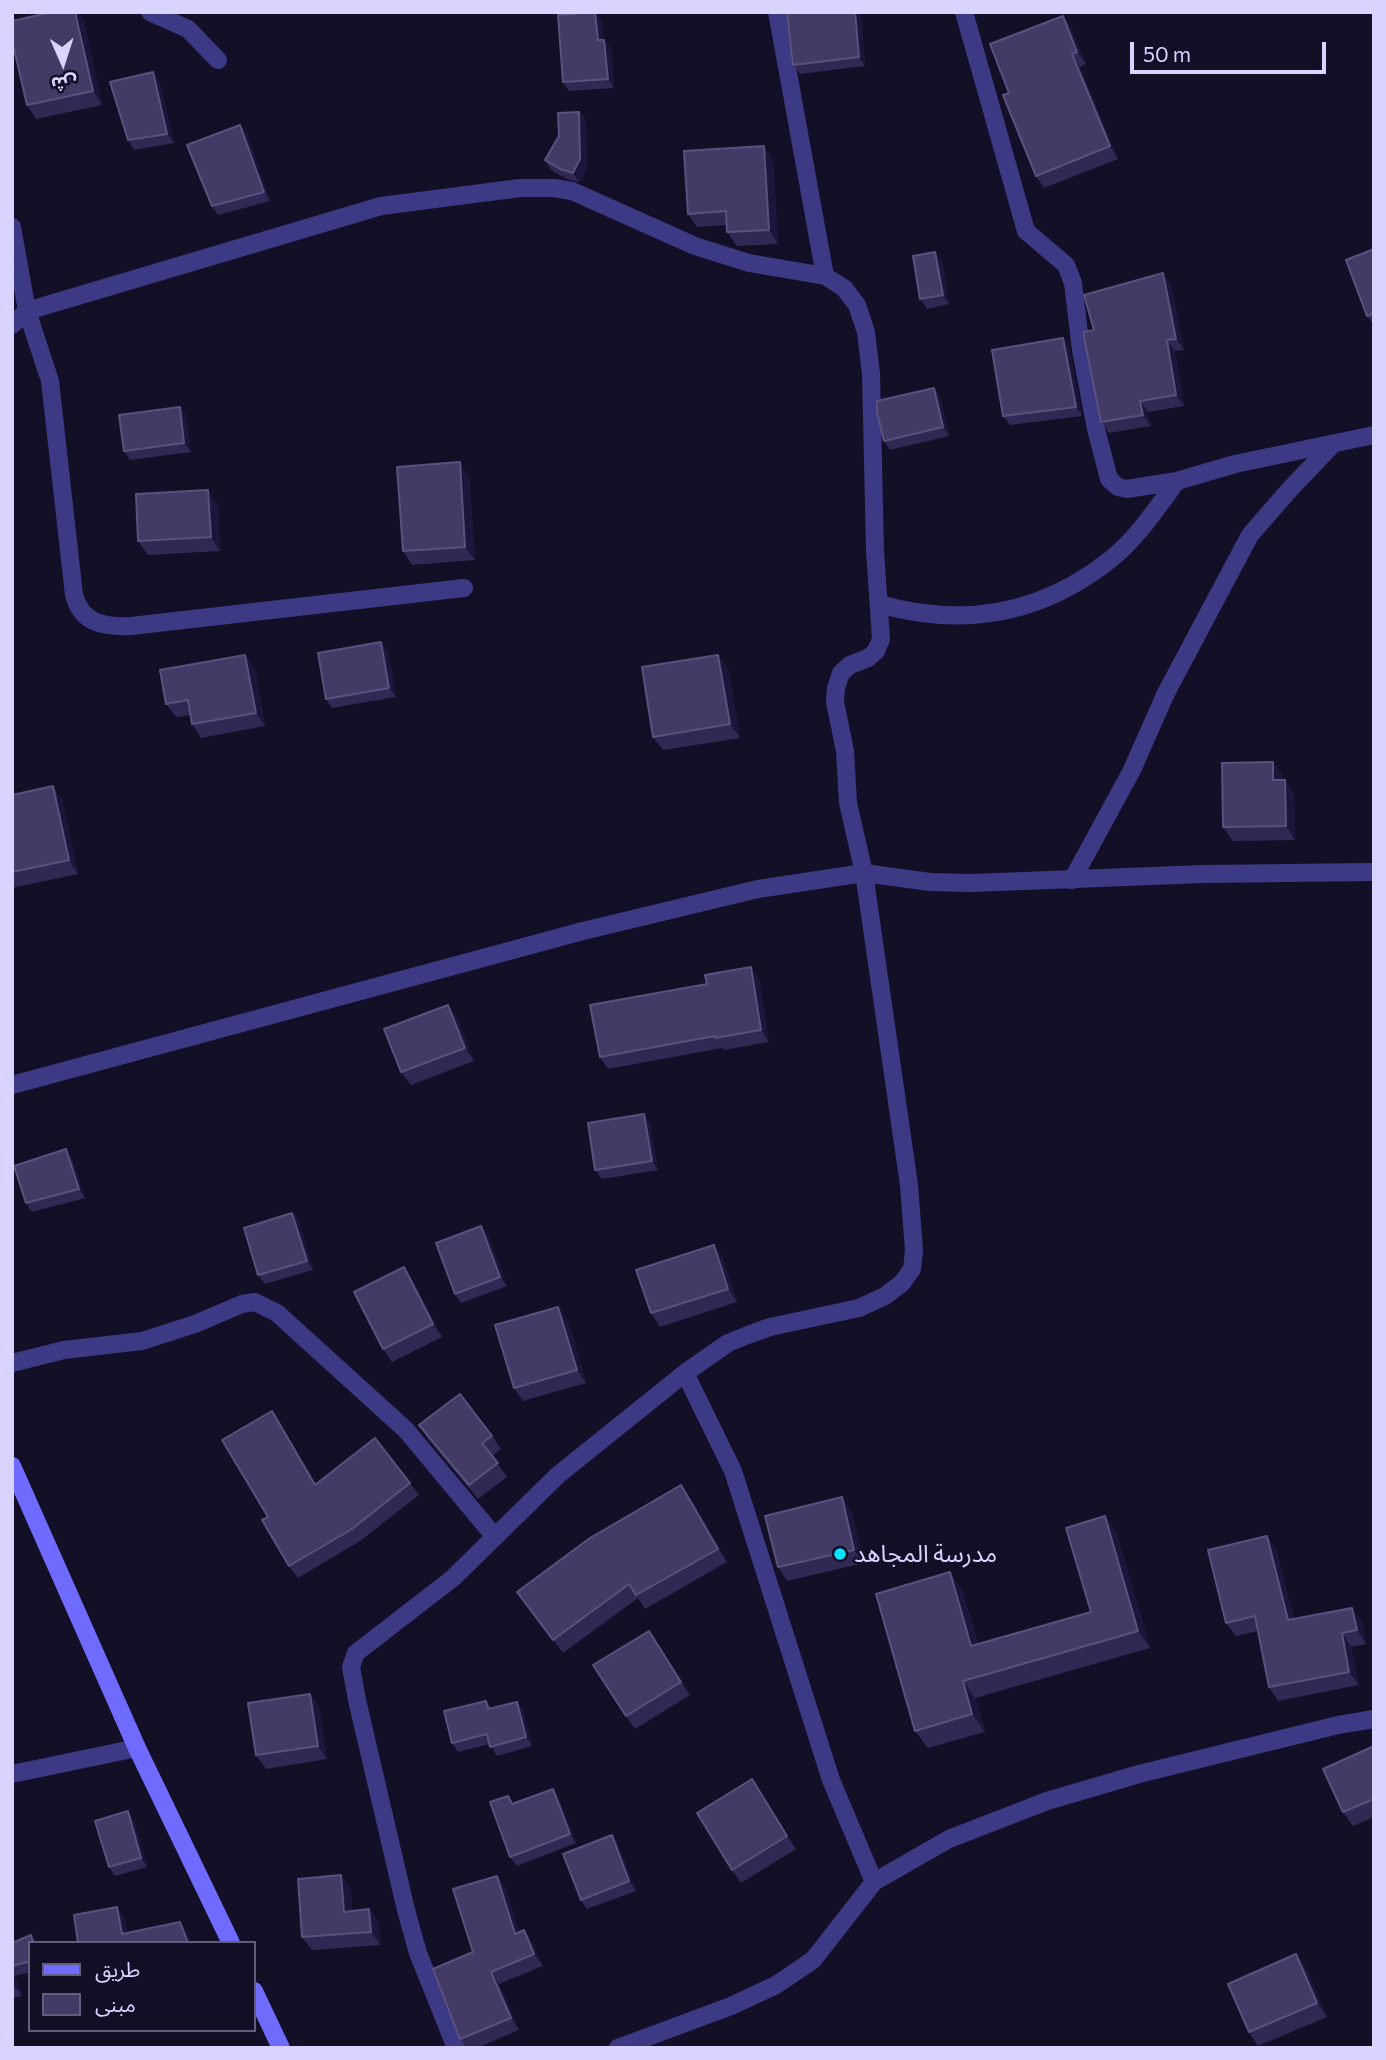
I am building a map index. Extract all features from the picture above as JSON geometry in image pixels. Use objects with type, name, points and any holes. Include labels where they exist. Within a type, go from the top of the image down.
[{"type":"main road","points":[[12,1466],[137,1748],[230,1941]]},
{"type":"main road","points":[[256,1995],[281,2048]]},
{"type":"street","points":[[150,12],[188,29],[218,60]]},
{"type":"street","points":[[777,12],[825,276]]},
{"type":"street","points":[[964,12],[1026,231],[1066,265],[1073,284],[1081,350],[1109,480],[1118,487],[1127,489],[1177,481],[1235,464],[1374,435]]},
{"type":"street","points":[[12,325],[27,311],[381,205],[520,188],[554,188],[572,191],[695,246],[749,263],[825,276],[844,288],[857,305],[866,332],[871,374],[881,639],[877,651],[850,665],[841,673],[835,702],[845,751],[848,803],[864,873],[909,1185],[914,1251],[912,1269],[902,1283],[885,1296],[859,1308],[770,1327],[728,1343],[685,1373],[558,1475],[453,1578],[356,1653],[351,1667],[362,1725],[406,1910],[426,1974],[456,2048]]},
{"type":"street","points":[[12,226],[27,311],[50,381],[74,595],[78,608],[90,619],[109,627],[131,626],[464,588]]},
{"type":"street","points":[[1072,880],[1131,772],[1166,693],[1251,535],[1334,443]]},
{"type":"street","points":[[879,604],[907,612],[935,615],[995,614],[1027,607],[1081,579],[1112,558],[1150,519],[1177,481]]},
{"type":"street","points":[[12,1085],[583,931],[758,889],[864,873],[930,882],[1374,872]]},
{"type":"street","points":[[12,1363],[64,1350],[142,1341],[195,1324],[242,1304],[255,1302],[277,1313],[406,1430],[495,1536]]},
{"type":"street","points":[[685,1373],[733,1471],[831,1780],[874,1882]]},
{"type":"street","points":[[618,2048],[731,2006],[776,1985],[813,1960],[874,1882],[949,1839],[1046,1801],[1139,1774],[1338,1725],[1374,1719]]},
{"type":"street","points":[[12,1774],[137,1748]]},
{"type":"building","points":[[52,12],[75,12],[93,91],[27,105],[12,40],[12,21]]},
{"type":"building","points":[[595,12],[598,40],[604,40],[608,79],[563,82],[558,15]]},
{"type":"building","points":[[787,12],[855,12],[859,57],[793,65]]},
{"type":"building","points":[[1063,16],[1077,52],[1072,54],[1110,146],[1036,176],[1003,95],[1009,93],[990,44]]},
{"type":"building","points":[[153,72],[167,134],[128,140],[110,82]]},
{"type":"building","points":[[579,112],[580,159],[573,173],[545,160],[559,136],[558,113]]},
{"type":"building","points":[[240,125],[264,192],[212,206],[187,145]]},
{"type":"building","points":[[764,146],[769,230],[727,232],[726,211],[688,214],[684,151]]},
{"type":"building","points":[[1374,249],[1374,313],[1367,316],[1346,260]]},
{"type":"building","points":[[935,252],[943,295],[920,299],[913,256]]},
{"type":"building","points":[[1163,273],[1176,339],[1167,340],[1176,395],[1140,401],[1143,415],[1101,422],[1084,337],[1084,332],[1094,330],[1084,295]]},
{"type":"building","points":[[1063,338],[1076,407],[1003,416],[992,350]]},
{"type":"building","points":[[934,388],[943,427],[884,441],[877,401]]},
{"type":"building","points":[[180,407],[184,443],[124,451],[119,415]]},
{"type":"building","points":[[460,462],[465,547],[403,551],[397,467]]},
{"type":"building","points":[[208,490],[211,537],[138,541],[136,494]]},
{"type":"building","points":[[381,642],[389,688],[326,699],[318,653]]},
{"type":"building","points":[[245,655],[256,713],[192,724],[188,700],[166,704],[160,670]]},
{"type":"building","points":[[718,655],[730,724],[653,737],[642,667]]},
{"type":"building","points":[[1273,762],[1273,780],[1285,780],[1286,826],[1223,827],[1222,763]]},
{"type":"building","points":[[53,786],[69,860],[12,872],[12,795]]},
{"type":"building","points":[[751,967],[761,1030],[600,1057],[590,1005],[707,984],[705,975]]},
{"type":"building","points":[[448,1005],[465,1048],[401,1072],[384,1029]]},
{"type":"building","points":[[644,1114],[652,1161],[595,1170],[588,1123]]},
{"type":"building","points":[[66,1149],[79,1189],[26,1203],[14,1166]]},
{"type":"building","points":[[292,1213],[307,1261],[258,1275],[244,1228]]},
{"type":"building","points":[[481,1226],[500,1277],[455,1294],[436,1243]]},
{"type":"building","points":[[714,1245],[728,1289],[651,1313],[636,1270]]},
{"type":"building","points":[[404,1267],[433,1324],[383,1349],[354,1292]]},
{"type":"building","points":[[558,1307],[577,1370],[514,1388],[495,1325]]},
{"type":"building","points":[[460,1394],[492,1436],[482,1443],[498,1463],[469,1485],[419,1425]]},
{"type":"building","points":[[272,1411],[315,1485],[375,1438],[410,1483],[352,1529],[289,1566],[262,1520],[268,1517],[222,1440]]},
{"type":"building","points":[[681,1485],[718,1549],[636,1595],[629,1584],[553,1640],[517,1592],[590,1538]]},
{"type":"building","points":[[842,1497],[854,1550],[778,1567],[765,1516]]},
{"type":"building","points":[[1105,1516],[1138,1631],[963,1681],[972,1714],[915,1731],[876,1594],[950,1572],[971,1646],[1091,1612],[1066,1528]]},
{"type":"building","points":[[1267,1536],[1288,1620],[1352,1608],[1357,1630],[1342,1633],[1349,1672],[1269,1687],[1255,1616],[1226,1623],[1208,1550]]},
{"type":"building","points":[[649,1631],[681,1682],[626,1716],[593,1665]]},
{"type":"building","points":[[310,1694],[318,1746],[256,1755],[248,1703]]},
{"type":"building","points":[[486,1701],[488,1709],[517,1702],[526,1737],[490,1747],[487,1734],[452,1743],[444,1711]]},
{"type":"building","points":[[1374,1746],[1374,1799],[1343,1812],[1323,1769]]},
{"type":"building","points":[[752,1779],[787,1836],[732,1870],[697,1813]]},
{"type":"building","points":[[553,1789],[570,1834],[510,1857],[490,1802],[508,1796],[512,1804]]},
{"type":"building","points":[[128,1811],[141,1858],[109,1867],[95,1821]]},
{"type":"building","points":[[612,1835],[629,1881],[581,1900],[563,1854]]},
{"type":"building","points":[[341,1875],[344,1912],[369,1909],[371,1932],[302,1937],[298,1879]]},
{"type":"building","points":[[497,1876],[515,1934],[524,1930],[534,1954],[491,1972],[511,2018],[460,2039],[433,1969],[473,1952],[453,1889]]},
{"type":"building","points":[[117,1907],[122,1934],[180,1922],[187,1941],[78,1941],[74,1915]]},
{"type":"building","points":[[31,1935],[32,1941],[28,1941],[28,1962],[12,1966],[12,1943]]},
{"type":"building","points":[[1296,1954],[1317,2003],[1249,2032],[1228,1984]]},
{"type":"place","name":"مدرسة المجاهد","points":[[840,1554]]}]
